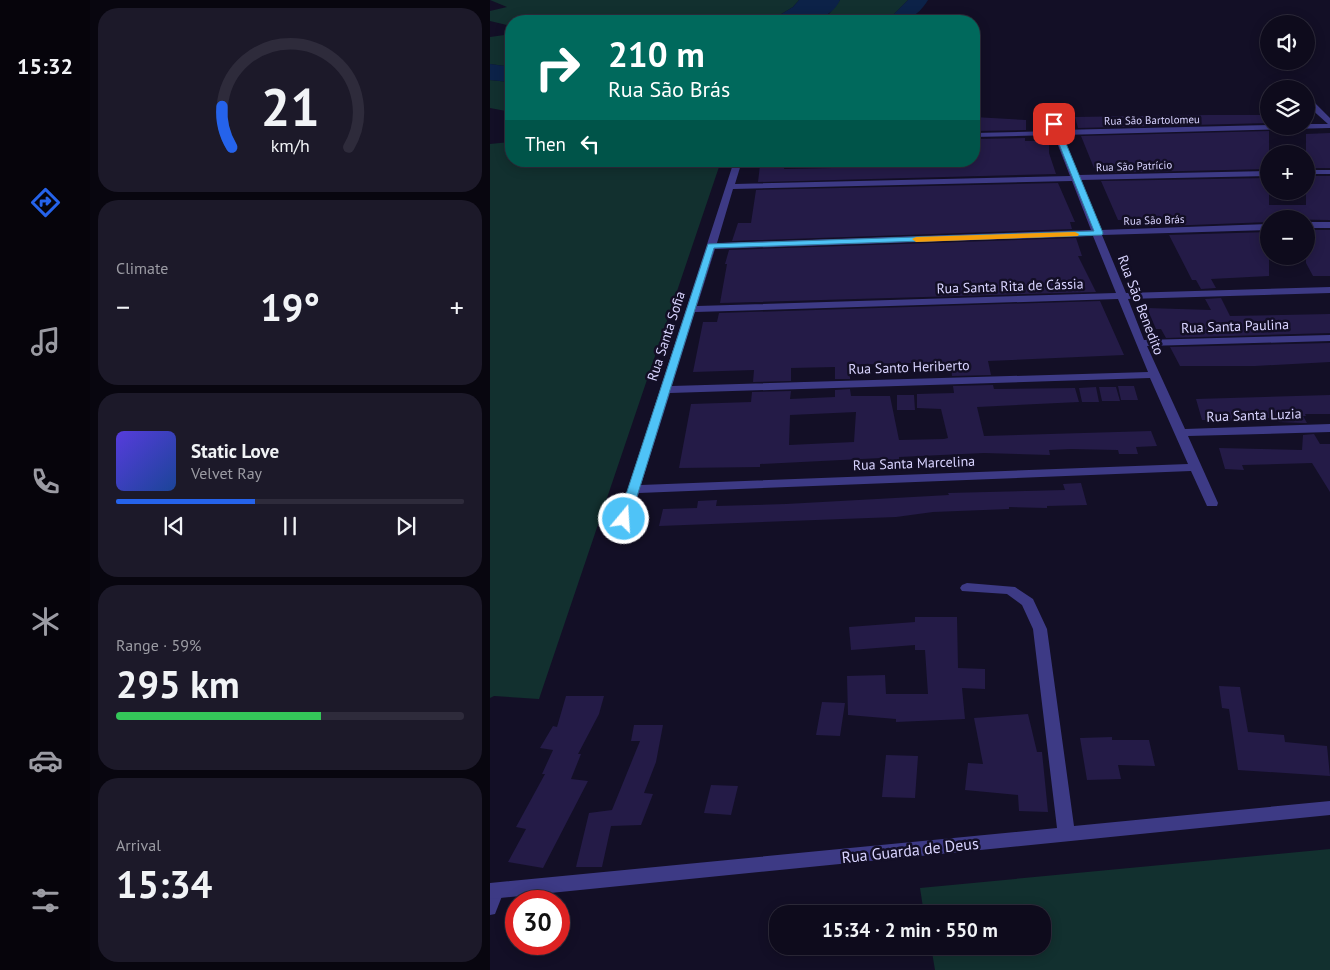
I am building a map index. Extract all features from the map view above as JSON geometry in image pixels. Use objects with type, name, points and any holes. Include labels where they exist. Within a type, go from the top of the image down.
[{"type":"street","points":[[1315,108],[1330,122]]},
{"type":"street","name":"Rua São Benedito","points":[[1050,114],[1099,233],[1140,343],[1212,503]]},
{"type":"street","name":"Rua São Bartolomeu","points":[[980,135],[1330,126]]},
{"type":"street","name":"Rua Santa Sofia","points":[[624,519],[736,167]]},
{"type":"street","points":[[1315,172],[1330,172]]},
{"type":"street","name":"Rua São Patrício","points":[[730,187],[1260,173]]},
{"type":"street","points":[[1315,226],[1330,225]]},
{"type":"street","name":"Rua São Brás","points":[[710,246],[1260,227]]},
{"type":"street","name":"Rua Santa Rita de Cássia","points":[[690,309],[1330,290]]},
{"type":"street","name":"Rua Santa Paulina","points":[[1140,343],[1330,338]]},
{"type":"street","name":"Rua Santo Heriberto","points":[[665,390],[1154,375]]},
{"type":"street","name":"Rua Santa Luzia","points":[[1180,433],[1330,428]]},
{"type":"street","name":"Rua Santa Marcelina","points":[[633,489],[1195,467]]},
{"type":"street","points":[[967,588],[1010,590],[1028,602],[1040,629],[1066,834]]},
{"type":"street","name":"Rua Guarda de Deus","points":[[494,891],[1330,808]]},
{"type":"lane","points":[[490,910],[494,891]]},
{"type":"green space","points":[[490,0],[799,0],[793,7],[780,15],[505,15],[505,25],[490,21],[490,11],[507,7]]},
{"type":"green space","points":[[840,0],[908,0],[893,15],[826,15]]},
{"type":"green space","points":[[505,35],[505,66],[490,64],[490,37]]},
{"type":"green space","points":[[490,80],[505,81],[505,111],[490,108]]},
{"type":"green space","points":[[505,143],[505,167],[719,167],[539,699],[494,696],[490,698],[490,144]]},
{"type":"green space","points":[[1330,849],[1330,970],[935,970],[932,955],[1051,955],[1051,905],[923,905],[920,888]]},
{"type":"water","points":[[799,0],[840,0],[835,8],[826,15],[780,15],[793,7]]},
{"type":"water","points":[[908,0],[928,0],[915,15],[893,15]]},
{"type":"water","points":[[490,64],[505,66],[505,81],[490,80]]},
{"type":"building","points":[[1260,115],[1260,123],[1078,128],[1075,117]]},
{"type":"building","points":[[980,117],[1026,120],[1026,130],[980,131]]},
{"type":"building","points":[[1260,131],[1260,135],[1269,135],[1269,145],[1260,145],[1260,169],[1098,173],[1096,168],[1094,168],[1081,136]]},
{"type":"building","points":[[1330,133],[1330,168],[1315,168],[1315,145],[1306,145],[1306,135]]},
{"type":"building","points":[[1025,138],[1025,141],[1049,141],[1049,153],[1056,174],[758,182],[760,167],[784,167],[784,169],[980,167],[980,139]]},
{"type":"building","points":[[1315,176],[1330,176],[1330,220],[1315,220],[1315,210],[1260,210],[1260,222],[1165,226],[1162,219],[1118,220],[1101,181],[1260,178],[1260,200],[1269,200],[1269,205],[1306,205],[1306,200],[1315,200]]},
{"type":"building","points":[[1058,183],[1075,222],[1070,222],[1072,229],[732,241],[738,223],[751,223],[756,190]]},
{"type":"building","points":[[1315,230],[1330,230],[1330,276],[1313,276],[1307,265],[1315,265]]},
{"type":"building","points":[[1260,232],[1260,265],[1269,265],[1269,276],[1211,279],[1216,288],[1201,289],[1196,280],[1192,280],[1169,235]]},
{"type":"building","points":[[1076,238],[1082,256],[1078,256],[1096,292],[720,303],[727,264],[725,264],[729,250]]},
{"type":"building","points":[[1221,298],[1230,316],[1330,314],[1330,333],[1166,338],[1161,329],[1156,329],[1147,308],[1211,310],[1205,299]]},
{"type":"building","points":[[1100,301],[1124,355],[988,361],[991,375],[952,376],[951,364],[909,363],[850,365],[850,379],[835,379],[835,367],[791,368],[791,381],[753,382],[754,370],[693,372],[703,322],[717,322],[719,313]]},
{"type":"building","points":[[1330,343],[1330,362],[1255,366],[1180,366],[1170,347]]},
{"type":"building","points":[[993,385],[994,389],[1075,388],[1079,402],[977,407],[984,436],[1151,431],[1157,446],[1136,447],[1138,454],[1119,454],[1118,450],[1071,449],[1049,450],[1050,455],[984,453],[899,457],[899,464],[882,464],[881,458],[760,464],[760,467],[679,468],[691,404],[751,402],[752,392],[791,391],[790,399],[835,397],[835,390],[850,389],[851,396],[890,396],[899,440],[944,439],[948,438],[941,409],[917,408],[917,394],[954,393],[953,386]],"holes":[[[856,412],[854,442],[789,445],[790,415]]]},
{"type":"building","points":[[1118,386],[1134,386],[1138,400],[1121,400]]},
{"type":"building","points":[[1096,387],[1099,402],[1082,402],[1079,388]]},
{"type":"building","points":[[1099,387],[1116,387],[1120,401],[1102,401]]},
{"type":"building","points":[[897,395],[914,395],[915,410],[897,410]]},
{"type":"building","points":[[1330,395],[1330,414],[1305,414],[1306,416],[1303,416],[1307,423],[1278,422],[1277,418],[1265,418],[1262,412],[1231,412],[1234,421],[1202,420],[1196,399]]},
{"type":"building","points":[[1314,434],[1320,444],[1330,444],[1330,492],[1312,463],[1242,465],[1244,470],[1225,469],[1219,448],[1302,450],[1303,435]]},
{"type":"building","points":[[1081,483],[1087,505],[1047,506],[1047,508],[1009,507],[1009,509],[933,512],[896,517],[659,526],[663,509],[697,508],[698,501],[717,500],[716,506],[786,504],[949,495],[948,493],[1065,490],[1063,484]]},
{"type":"building","points":[[915,617],[957,617],[958,668],[985,669],[985,689],[962,688],[965,719],[896,722],[896,719],[848,715],[847,676],[885,675],[886,694],[928,694],[925,650],[915,650],[915,645],[851,650],[849,627],[915,622]]},
{"type":"building","points":[[1219,686],[1240,687],[1248,732],[1284,735],[1285,742],[1327,746],[1330,776],[1238,770],[1229,709],[1222,708]]},
{"type":"building","points":[[566,696],[604,696],[599,714],[578,754],[581,754],[571,779],[588,781],[543,868],[508,862],[526,829],[516,827],[545,774],[542,774],[553,750],[540,748],[553,726],[557,727]]},
{"type":"building","points":[[822,702],[845,703],[840,736],[816,735]]},
{"type":"building","points":[[1028,714],[1037,752],[1042,752],[1048,812],[1019,811],[1018,795],[965,790],[968,763],[983,764],[974,718]]},
{"type":"building","points":[[634,725],[663,725],[656,762],[644,793],[653,794],[641,825],[611,826],[602,867],[576,867],[589,813],[612,810],[640,741],[631,741]]},
{"type":"building","points":[[1112,737],[1112,740],[1149,740],[1155,766],[1118,765],[1121,779],[1087,780],[1080,738]]},
{"type":"building","points":[[886,755],[918,756],[915,798],[882,797]]},
{"type":"building","points":[[711,785],[738,786],[731,815],[704,813]]},
{"type":"slow traffic","points":[[916,239],[1075,234]]},
{"type":"route","points":[[624,519],[710,246],[1099,233],[1054,124]]}]
